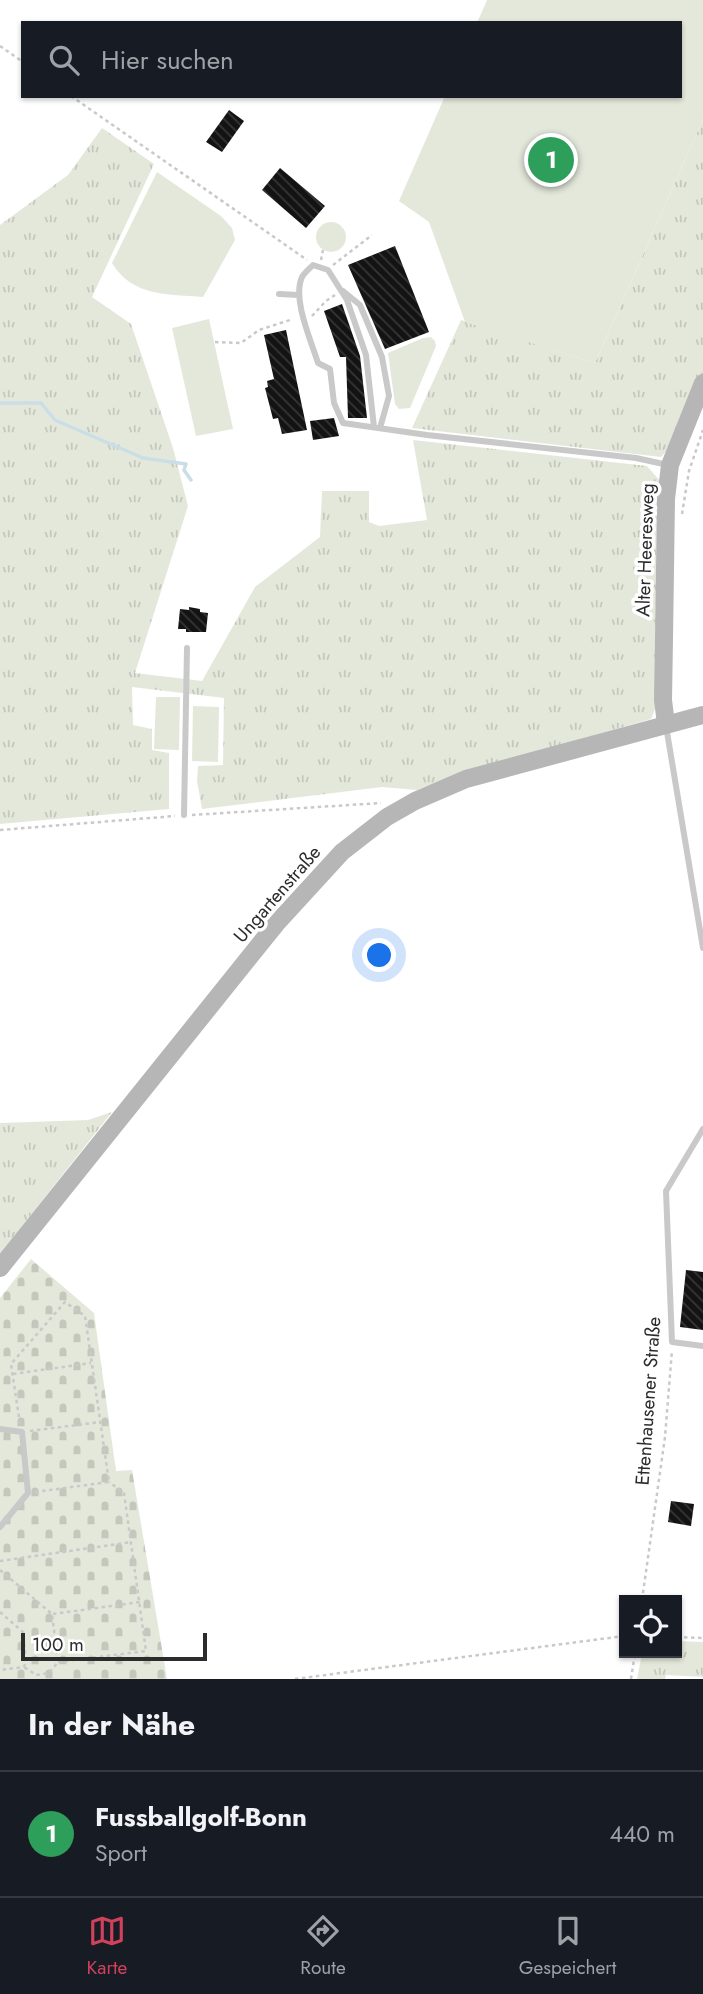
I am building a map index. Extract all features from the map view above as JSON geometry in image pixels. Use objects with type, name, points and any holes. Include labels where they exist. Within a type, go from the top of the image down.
[{"type":"street","name":"Alter Heeresweg","points":[[666,724],[663,699],[666,499],[670,465],[703,383]]},
{"type":"street","name":"Ungartenstraße","points":[[0,1268],[276,924],[342,852],[387,817],[415,801],[466,779],[703,715]]},
{"type":"lane","points":[[377,428],[389,396],[382,357],[360,304],[343,290],[328,270],[313,265],[302,276],[299,295],[302,316],[318,363],[330,369],[334,403],[343,423],[377,428],[636,458],[670,465]]},
{"type":"lane","points":[[343,290],[366,355],[377,428]]},
{"type":"lane","points":[[279,294],[299,295]]},
{"type":"lane","points":[[184,815],[187,648]]},
{"type":"lane","points":[[666,724],[703,948]]},
{"type":"lane","name":"Ettenhausener Straße","points":[[672,1342],[666,1191],[703,1129]]},
{"type":"lane","points":[[672,1342],[703,1346]]},
{"type":"lane","points":[[0,1429],[22,1432],[28,1493],[0,1527]]},
{"type":"path","points":[[0,46],[21,61]]},
{"type":"path","points":[[74,98],[313,265]]},
{"type":"path","points":[[328,270],[372,235]]},
{"type":"path","points":[[306,325],[326,301],[343,290]]},
{"type":"path","points":[[215,342],[242,343],[259,330],[302,316]]},
{"type":"path","points":[[0,830],[184,815],[387,803]]},
{"type":"path","points":[[100,1422],[22,1432],[11,1364],[65,1302],[85,1316],[109,1482]]},
{"type":"path","name":"Ettenhausener Straße","points":[[643,1595],[665,1437],[672,1342]]},
{"type":"path","points":[[13,1374],[91,1363]]},
{"type":"path","points":[[0,1670],[24,1667],[36,1675],[49,1672],[58,1662],[146,1651],[124,1493],[109,1482],[28,1493]]},
{"type":"path","points":[[0,1560],[131,1542]]},
{"type":"path","points":[[0,1570],[52,1614],[58,1662]]},
{"type":"path","points":[[52,1614],[140,1602]]},
{"type":"path","points":[[0,1612],[23,1632],[26,1661],[24,1667]]},
{"type":"path","points":[[295,1679],[619,1637]]},
{"type":"path","points":[[682,1637],[703,1638]]},
{"type":"path","points":[[631,1679],[634,1658]]},
{"type":"green space","points":[[487,0],[703,0],[703,119],[595,363],[465,322],[429,222],[399,201],[444,98],[682,98],[682,21],[478,21]]},
{"type":"green space","points":[[703,119],[703,376],[672,445],[661,457],[412,428],[461,320],[595,363]]},
{"type":"green space","points":[[102,128],[154,164],[92,297],[131,324],[173,448],[188,506],[135,673],[202,681],[255,587],[320,537],[322,491],[369,491],[369,522],[379,526],[427,520],[413,440],[647,466],[661,482],[657,498],[655,709],[651,719],[461,773],[417,790],[382,787],[202,809],[197,781],[198,766],[223,765],[224,698],[132,687],[133,725],[152,729],[152,750],[169,753],[169,809],[0,824],[0,225],[68,175]]},
{"type":"green space","points":[[157,172],[221,216],[232,228],[235,240],[203,297],[165,294],[141,288],[120,274],[112,263]]},
{"type":"green space","points":[[331,222],[342,226],[346,237],[342,248],[331,252],[320,248],[316,237],[320,226]]},
{"type":"green space","points":[[209,319],[233,429],[196,436],[172,328]]},
{"type":"green space","points":[[431,337],[436,346],[410,408],[399,409],[395,404],[388,353]]},
{"type":"green space","points":[[156,697],[180,697],[179,750],[154,749]]},
{"type":"green space","points":[[193,706],[219,707],[218,762],[192,761]]},
{"type":"green space","points":[[112,1112],[0,1254],[0,1123],[88,1120]]},
{"type":"green space","points":[[31,1259],[94,1313],[116,1471],[132,1470],[167,1679],[0,1679],[0,1298]]},
{"type":"green space","points":[[682,1641],[703,1642],[703,1677],[666,1675],[665,1679],[637,1679],[641,1658],[682,1658]]},
{"type":"building","points":[[229,110],[244,121],[222,152],[206,142]]},
{"type":"building","points":[[280,168],[325,206],[306,228],[262,190]]},
{"type":"building","points":[[395,246],[429,332],[385,349],[348,265]]},
{"type":"building","points":[[342,304],[360,356],[367,418],[348,418],[346,357],[340,357],[324,311]]},
{"type":"building","points":[[286,330],[307,430],[282,434],[278,418],[273,419],[265,388],[268,387],[267,381],[274,379],[264,335]]},
{"type":"building","points":[[334,418],[339,436],[313,440],[310,421]]},
{"type":"building","points":[[189,607],[208,613],[206,632],[186,632],[186,629],[178,629],[180,609],[189,610]]},
{"type":"building","points":[[686,1270],[703,1272],[703,1330],[680,1327]]},
{"type":"building","points":[[671,1501],[694,1504],[691,1526],[668,1522]]},
{"type":"waterway","points":[[0,403],[41,403],[55,420],[143,458],[186,464],[184,470],[191,480]]},
{"type":"place","name":"Fussballgolf-Bonn","points":[[551,160]]}]
